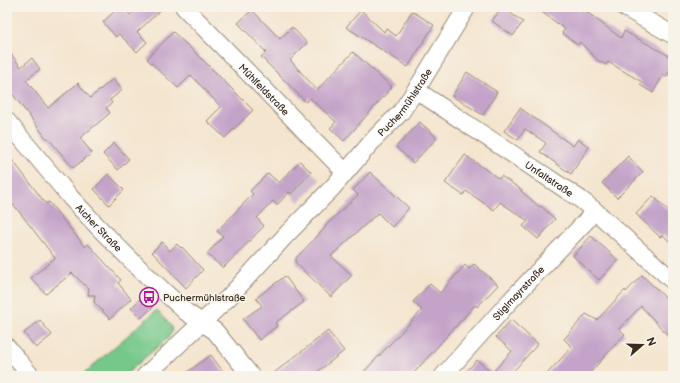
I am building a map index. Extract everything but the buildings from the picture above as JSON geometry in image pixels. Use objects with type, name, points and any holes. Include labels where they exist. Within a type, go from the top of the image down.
[{"type":"street","name":"Mühlfeldstraße","points":[[184,7],[345,172]]},
{"type":"street","name":"Puchermühlstraße","points":[[145,376],[228,298],[400,112],[416,90],[467,7]]},
{"type":"street","points":[[624,7],[673,35]]},
{"type":"street","name":"Unfaltstraße","points":[[416,90],[580,199],[673,281]]},
{"type":"street","name":"Aicher Straße","points":[[7,121],[71,198],[100,229],[186,312],[215,331],[252,376]]},
{"type":"street","name":"Stiglmayrstraße","points":[[443,376],[594,210]]},
{"type":"street","points":[[7,347],[31,376]]},
{"type":"shaded area","points":[[300,161],[320,180],[299,202],[279,183]]},
{"type":"green space","points":[[157,310],[171,326],[172,332],[168,338],[124,376],[81,376]]},
{"type":"place","name":"Puchermühlstraße","points":[[149,297]]}]
